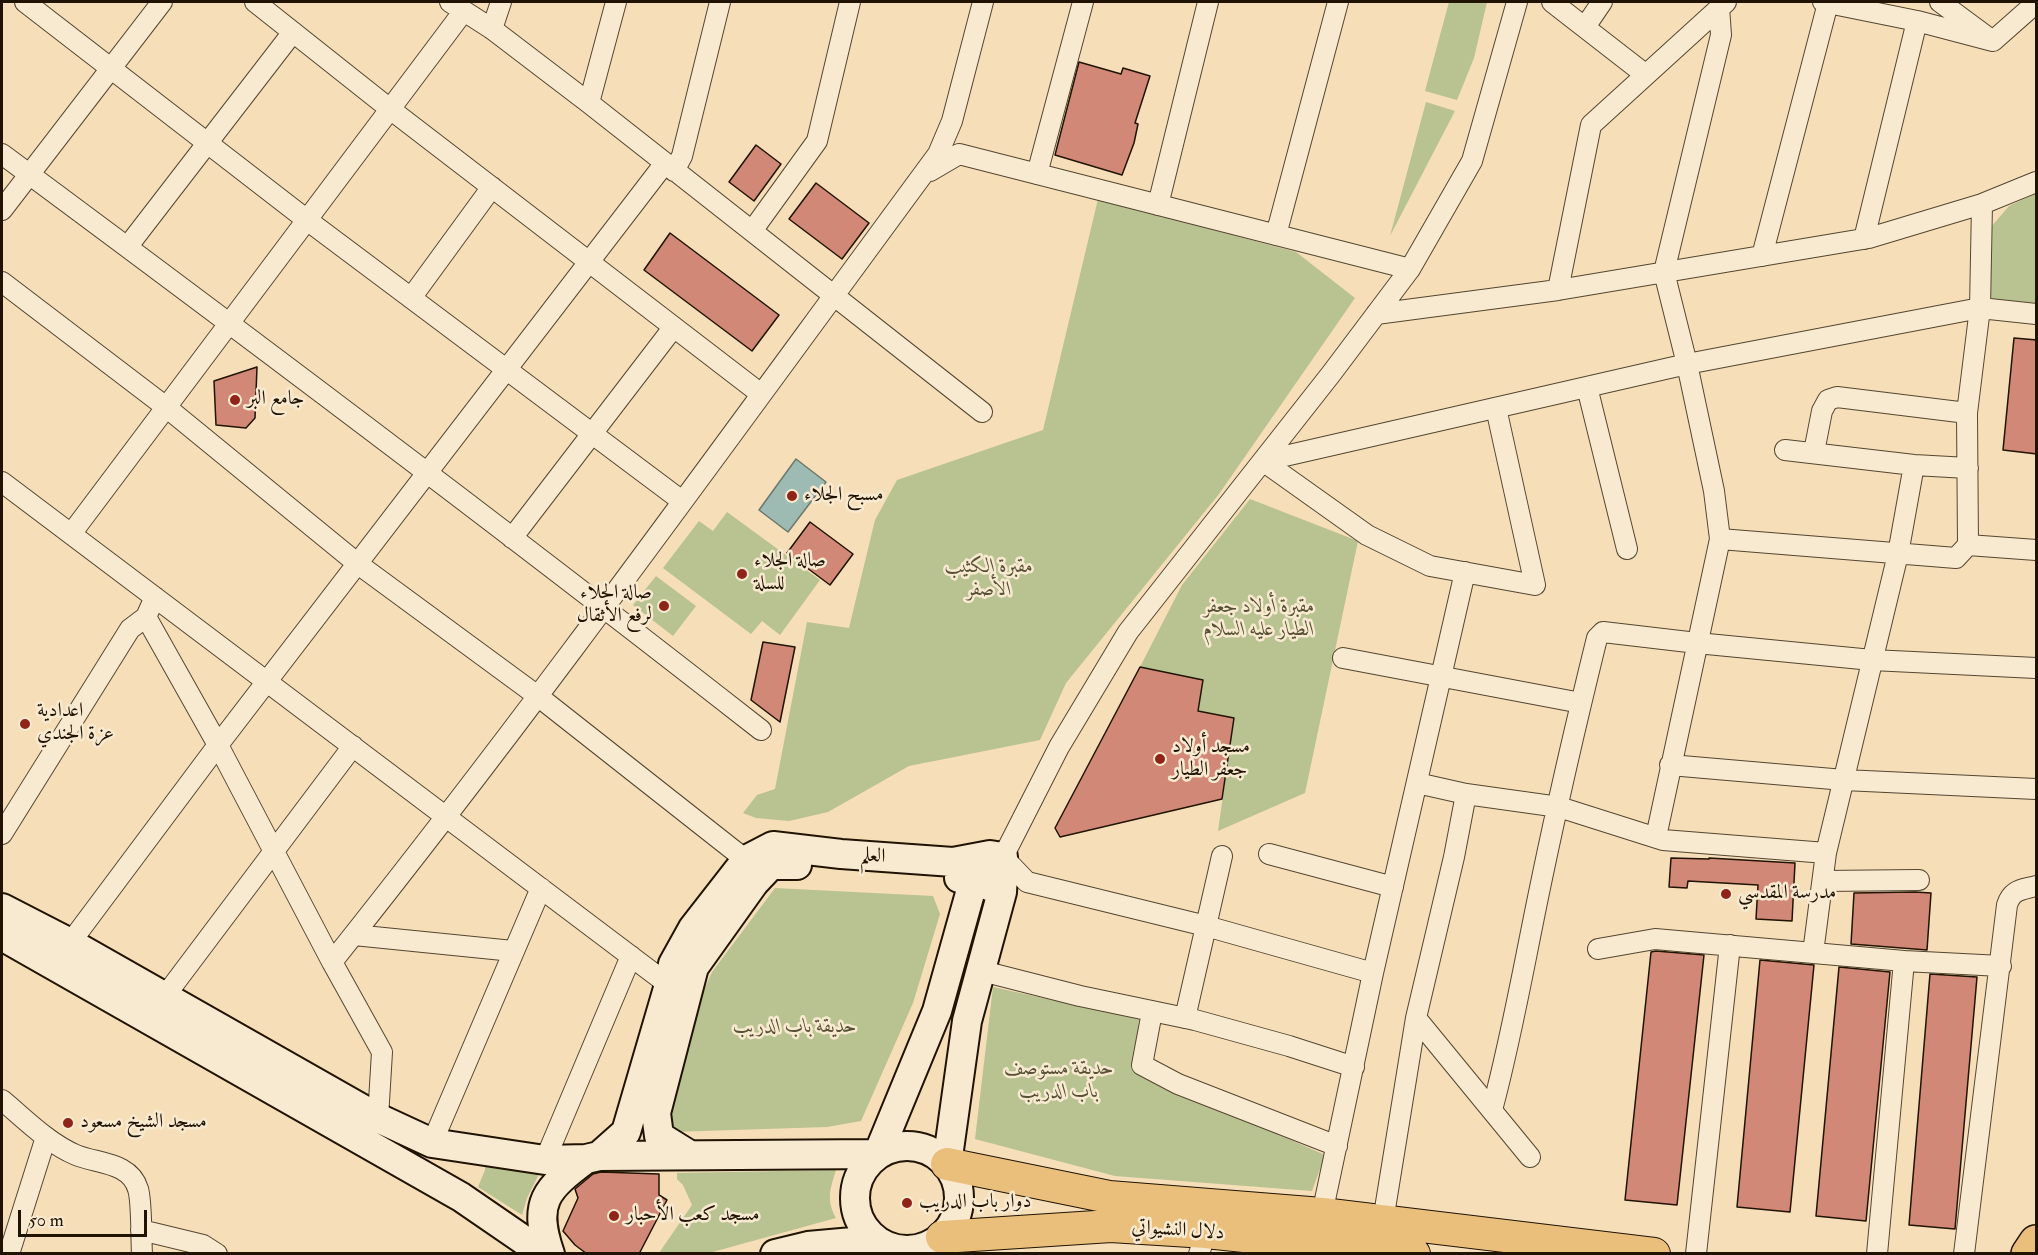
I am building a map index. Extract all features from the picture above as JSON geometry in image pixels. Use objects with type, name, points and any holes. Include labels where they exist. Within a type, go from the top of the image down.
[{"type":"highway","points":[[2028,1254],[2037,1242]]},
{"type":"main road","name":"العلم","points":[[757,869],[773,846],[841,855],[952,862],[990,855],[1003,857]]},
{"type":"main road","points":[[878,1154],[937,1011],[974,879],[1003,857]]},
{"type":"main road","points":[[947,1164],[967,1022],[1002,892],[1003,857]]},
{"type":"main road","name":"العلم","points":[[757,869],[837,867],[974,879],[1002,892]]},
{"type":"main road","points":[[550,1254],[542,1232],[542,1207],[556,1181],[626,1132],[669,985],[673,964],[693,928],[757,869]]},
{"type":"main road","points":[[688,1154],[659,1136],[656,1113],[694,967],[757,869]]},
{"type":"main road","points":[[2,908],[165,996],[378,1118],[432,1143],[546,1160],[688,1154],[878,1154]]},
{"type":"main road","points":[[2,936],[461,1197],[544,1254]]},
{"type":"main road","points":[[775,1254],[808,1246],[909,1250],[940,1245],[958,1209],[959,1193],[955,1178],[947,1164],[935,1154],[922,1148],[907,1146],[892,1148],[878,1154],[866,1166],[858,1180],[855,1196],[857,1213],[876,1247]]},
{"type":"main road","points":[[947,1164],[1109,1197],[1383,1221],[1654,1254]]},
{"type":"main road","name":"دلال النشيواتي","points":[[940,1245],[1111,1226],[1203,1243],[1414,1254]]},
{"type":"street","points":[[25,2],[307,220],[682,501]]},
{"type":"street","points":[[2,210],[162,2]]},
{"type":"street","points":[[255,2],[760,394]]},
{"type":"street","points":[[492,29],[501,2]]},
{"type":"street","points":[[589,103],[616,2]]},
{"type":"street","points":[[70,943],[218,745],[590,262],[670,167],[682,156],[720,2]]},
{"type":"street","points":[[752,231],[817,141],[850,2]]},
{"type":"street","points":[[332,962],[447,817],[538,697],[938,154],[952,121],[983,2]]},
{"type":"street","points":[[1037,174],[1083,2]]},
{"type":"street","points":[[1158,204],[1208,2]]},
{"type":"street","points":[[1276,235],[1338,2]]},
{"type":"street","points":[[1373,973],[1206,926],[1027,882],[1003,857],[1059,747],[1128,632],[1410,269],[1472,161],[1517,2]]},
{"type":"street","points":[[1552,2],[1646,75]]},
{"type":"street","points":[[1585,27],[1602,2]]},
{"type":"street","points":[[1762,256],[1826,2],[1917,21],[1993,41]]},
{"type":"street","points":[[1940,2],[1993,41]]},
{"type":"street","points":[[1993,41],[2037,3]]},
{"type":"street","points":[[1558,290],[1591,125],[1723,4]]},
{"type":"street","points":[[1656,837],[1720,539],[1714,490],[1687,364],[1664,272],[1721,35],[1723,4]]},
{"type":"street","points":[[71,534],[390,109],[456,7],[492,29],[589,103],[982,412]]},
{"type":"street","points":[[1864,239],[1917,21]]},
{"type":"street","points":[[128,246],[293,32]]},
{"type":"street","points":[[2,154],[128,246],[604,607],[761,730]]},
{"type":"street","points":[[923,175],[959,154],[1410,269]]},
{"type":"street","points":[[1376,314],[1558,290],[1864,239],[1982,204],[2037,182]]},
{"type":"street","points":[[411,298],[492,187]]},
{"type":"street","points":[[1720,539],[1956,558],[1968,545],[1967,413],[1980,308],[1982,204]]},
{"type":"street","points":[[2,282],[166,407],[358,564],[538,697],[757,869]]},
{"type":"street","points":[[1263,461],[1687,364],[1980,308],[2037,314]]},
{"type":"street","points":[[512,538],[673,328]]},
{"type":"street","points":[[1587,387],[1627,549]]},
{"type":"street","points":[[1814,452],[1822,411],[1828,399],[1837,397],[1967,413]]},
{"type":"street","points":[[1263,461],[1367,535],[1430,566],[1535,585],[1496,408]]},
{"type":"street","points":[[1785,450],[1914,465],[1968,468]]},
{"type":"street","points":[[1814,953],[1826,854],[1898,554],[1914,465]]},
{"type":"street","points":[[2,482],[669,985]]},
{"type":"street","points":[[1968,545],[2037,550]]},
{"type":"street","points":[[1322,1215],[1373,973],[1465,572]]},
{"type":"street","points":[[2,834],[130,629],[146,616],[155,597]]},
{"type":"street","points":[[146,616],[218,745],[382,1052],[378,1118]]},
{"type":"street","points":[[1491,1110],[1503,1070],[1543,872],[1581,703],[1597,638],[1602,632],[1697,644],[1872,660],[2037,668]]},
{"type":"street","points":[[1343,658],[1581,703]]},
{"type":"street","points":[[165,996],[353,746]]},
{"type":"street","points":[[1671,765],[1844,780],[2037,789]]},
{"type":"street","points":[[1417,783],[1466,794],[1559,807],[1663,840],[1826,854]]},
{"type":"street","points":[[1383,1221],[1416,1018],[1452,868],[1466,794]]},
{"type":"street","points":[[1269,854],[1393,887]]},
{"type":"street","points":[[1185,1018],[1222,855]]},
{"type":"street","points":[[1823,881],[1919,880]]},
{"type":"street","points":[[1964,1254],[2010,896],[2016,891],[2037,886]]},
{"type":"street","points":[[432,1143],[541,888]]},
{"type":"street","points":[[354,935],[513,951]]},
{"type":"street","points":[[1598,949],[1655,939],[1904,961],[2001,966]]},
{"type":"street","points":[[1696,1254],[1730,945]]},
{"type":"street","points":[[546,1160],[631,956]]},
{"type":"street","points":[[1877,1254],[1904,961]]},
{"type":"street","points":[[982,971],[1185,1018],[1289,1046],[1354,1067]]},
{"type":"street","points":[[1152,1011],[1142,1065],[1178,1084],[1337,1146]]},
{"type":"street","points":[[1416,1018],[1530,1157]]},
{"type":"street","points":[[2,1100],[46,1137],[76,1155],[124,1169],[138,1189],[141,1254]]},
{"type":"street","points":[[9,1254],[46,1137]]},
{"type":"street","points":[[141,1230],[203,1245],[217,1254]]},
{"type":"green space","points":[[1449,2],[1487,2],[1474,58],[1457,100],[1425,91]]},
{"type":"green space","points":[[1426,102],[1455,111],[1390,236]]},
{"type":"green space","points":[[2036,193],[2036,303],[1990,299],[1991,227],[2009,206]]},
{"type":"green space","name":"مقبرة الكثيب الأصفر","points":[[1098,199],[1296,252],[1355,298],[1219,494],[1066,683],[1040,740],[909,766],[828,812],[789,821],[756,818],[743,813],[757,795],[775,789],[807,622],[849,628],[875,520],[897,480],[1043,430]]},
{"type":"green space","name":"مقبرة أولاد جعفر الطيار عليه السلام","points":[[1250,499],[1358,541],[1305,793],[1218,831],[1234,718],[1198,711],[1203,680],[1140,667],[1182,585]]},
{"type":"green space","name":"صالة الجلاء للسلة","points":[[727,512],[820,580],[780,635],[762,621],[751,634],[663,568],[699,521],[713,531]]},
{"type":"green space","name":"صالة الجلاء لرفع الأثقال","points":[[656,576],[696,606],[673,636],[633,605]]},
{"type":"green space","name":"حديقة باب الدريب","points":[[775,888],[933,896],[940,914],[913,1003],[861,1121],[827,1127],[671,1132],[664,1120],[696,1008],[712,972]]},
{"type":"green space","name":"حديقة مستوصف باب الدريب","points":[[993,987],[1139,1019],[1135,1071],[1325,1155],[1312,1191],[1115,1176],[975,1139]]},
{"type":"green space","points":[[485,1161],[540,1172],[527,1198],[522,1215],[478,1187],[485,1170]]},
{"type":"green space","points":[[836,1170],[830,1194],[831,1206],[836,1218],[709,1253],[659,1253],[692,1205],[683,1185],[677,1179],[677,1173]]},
{"type":"water","name":"مسبح الجلاء","points":[[796,459],[826,482],[788,532],[759,510]]},
{"type":"building","points":[[1079,62],[1121,74],[1123,68],[1150,76],[1135,123],[1138,124],[1134,143],[1122,175],[1055,155]]},
{"type":"building","points":[[756,145],[781,164],[754,201],[729,182]]},
{"type":"building","points":[[816,183],[869,223],[842,259],[789,219]]},
{"type":"building","points":[[670,233],[779,315],[752,351],[644,270]]},
{"type":"building","points":[[2014,338],[2037,340],[2037,454],[2003,450]]},
{"type":"building","name":"جامع البر","points":[[257,367],[255,418],[246,428],[216,425],[214,381]]},
{"type":"building","points":[[810,522],[853,554],[830,585],[787,553]]},
{"type":"building","points":[[763,642],[795,647],[780,722],[751,700]]},
{"type":"building","name":"مسجد أولاد جعفر الطيار","points":[[1140,667],[1203,680],[1198,711],[1234,718],[1222,799],[1060,837],[1055,828]]},
{"type":"building","points":[[1671,858],[1795,863],[1792,921],[1756,919],[1758,885],[1688,881],[1687,888],[1669,887]]},
{"type":"building","points":[[1854,893],[1931,893],[1927,950],[1851,944]]},
{"type":"building","points":[[1651,952],[1704,955],[1677,1205],[1625,1200]]},
{"type":"building","points":[[1760,960],[1814,965],[1790,1212],[1737,1207]]},
{"type":"building","points":[[1839,967],[1890,972],[1866,1221],[1816,1216]]},
{"type":"building","points":[[1930,974],[1977,977],[1955,1229],[1909,1225]]},
{"type":"building","name":"مسجد كعب الأحبار","points":[[601,1172],[659,1174],[659,1195],[667,1200],[639,1254],[587,1254],[575,1245],[563,1231],[578,1198],[575,1189],[593,1174]]},
{"type":"place","name":"جامع البر","points":[[235,400]]},
{"type":"place","name":"مسبح الجلاء","points":[[792,496]]},
{"type":"place","name":"صالة الجلاء للسلة","points":[[742,574]]},
{"type":"place","name":"صالة الجلاء لرفع الأثقال","points":[[664,606]]},
{"type":"place","name":"اعدادية عزة الجندي","points":[[25,724]]},
{"type":"place","name":"مسجد أولاد جعفر الطيار","points":[[1160,759]]},
{"type":"place","name":"مدرسة المقدسي","points":[[1726,894]]},
{"type":"place","name":"مسجد الشيخ مسعود","points":[[68,1123]]},
{"type":"place","name":"دوار باب الدريب","points":[[907,1203]]},
{"type":"place","name":"مسجد كعب الأحبار","points":[[614,1216]]}]
